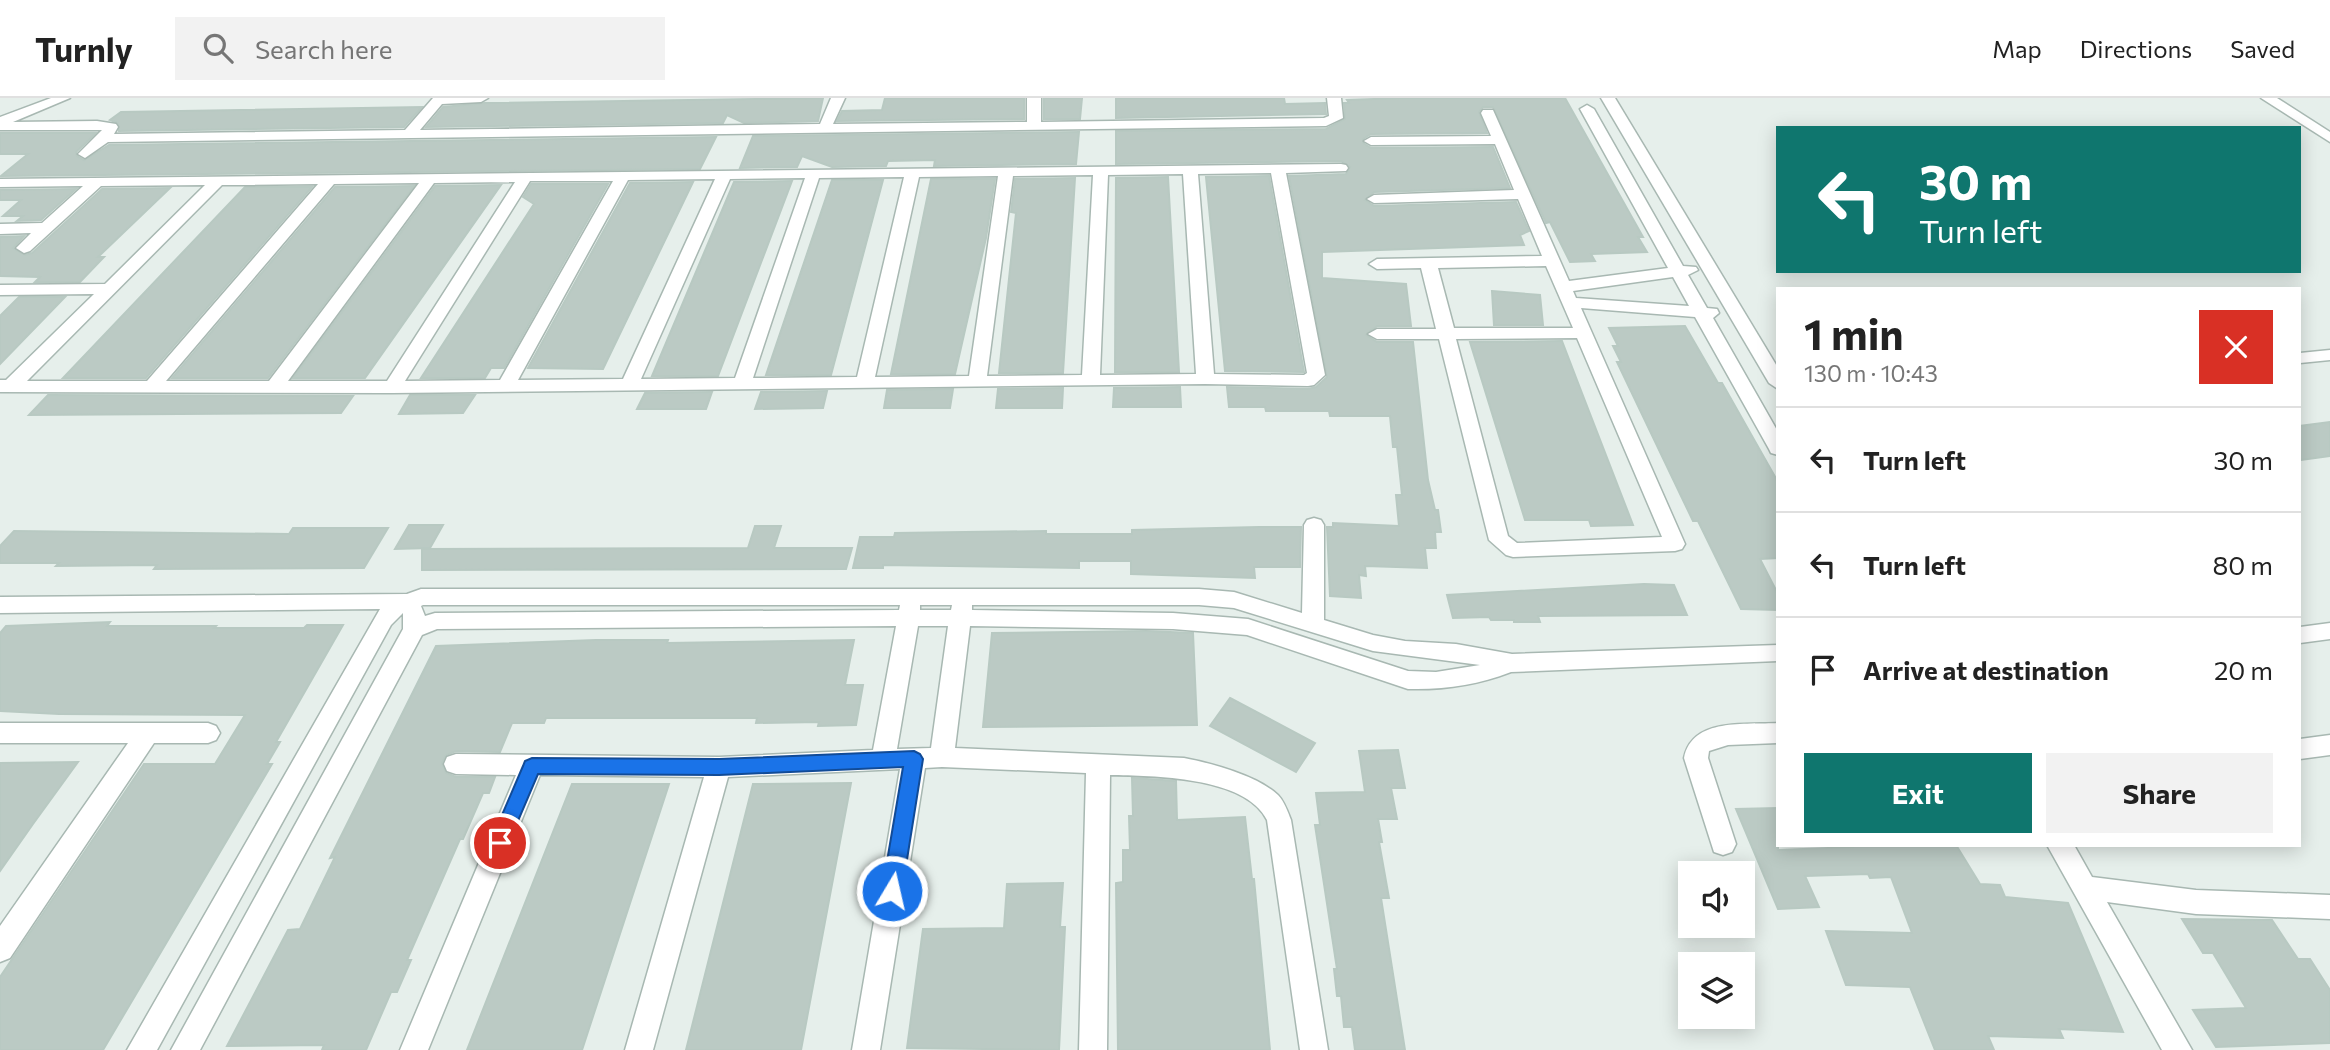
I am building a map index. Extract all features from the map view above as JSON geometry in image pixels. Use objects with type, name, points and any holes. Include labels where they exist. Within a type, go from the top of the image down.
[{"type":"street","points":[[0,124],[63,98]]},
{"type":"street","points":[[410,134],[438,100],[481,98]]},
{"type":"street","points":[[825,128],[838,98]]},
{"type":"street","points":[[1034,98],[1034,126]]},
{"type":"street","points":[[105,138],[1326,122],[1336,118],[1334,98]]},
{"type":"street","points":[[1608,98],[1776,380]]},
{"type":"street","points":[[2268,98],[2330,138]]},
{"type":"street","points":[[1587,109],[1776,445]]},
{"type":"street","points":[[1428,262],[1499,540],[1505,547],[1513,550],[1675,544],[1488,113]]},
{"type":"street","points":[[0,124],[111,127],[105,138],[85,154]]},
{"type":"street","points":[[1371,141],[1498,140]]},
{"type":"street","points":[[0,183],[1341,168]]},
{"type":"street","points":[[6,386],[393,387],[1091,379],[1308,381],[1316,375],[1279,169]]},
{"type":"street","points":[[1091,379],[1101,170]]},
{"type":"street","points":[[1190,170],[1205,379]]},
{"type":"street","points":[[976,381],[1006,171]]},
{"type":"street","points":[[743,382],[814,172]]},
{"type":"street","points":[[864,382],[913,172]]},
{"type":"street","points":[[630,383],[725,174]]},
{"type":"street","points":[[507,384],[623,176]]},
{"type":"street","points":[[274,387],[431,177]]},
{"type":"street","points":[[393,387],[525,177]]},
{"type":"street","points":[[152,386],[330,179]]},
{"type":"street","points":[[6,386],[219,180]]},
{"type":"street","points":[[24,248],[97,182]]},
{"type":"street","points":[[1374,199],[1522,194]]},
{"type":"street","points":[[0,229],[46,228]]},
{"type":"street","points":[[1377,264],[1553,261]]},
{"type":"street","points":[[1567,294],[1709,268]]},
{"type":"street","points":[[0,290],[108,289]]},
{"type":"street","points":[[1567,294],[1737,315]]},
{"type":"street","points":[[0,303],[94,302]]},
{"type":"street","points":[[1377,334],[1583,333]]},
{"type":"street","points":[[2301,358],[2330,355]]},
{"type":"street","points":[[1312,624],[1314,525]]},
{"type":"street","points":[[0,605],[405,601],[435,595],[911,597],[962,608],[1173,621],[1255,629],[1408,680],[1436,681],[1475,676],[1512,663]]},
{"type":"street","points":[[883,760],[911,597]]},
{"type":"street","points":[[414,629],[435,621],[908,620],[962,608],[1199,597],[1234,600],[1405,649],[1456,652],[1512,663],[1776,653]]},
{"type":"street","points":[[185,1050],[414,629],[413,608],[405,601]]},
{"type":"street","points":[[141,1050],[383,620],[405,601]]},
{"type":"street","points":[[1255,629],[1257,606]]},
{"type":"street","points":[[942,757],[962,608]]},
{"type":"street","points":[[2301,635],[2330,631]]},
{"type":"street","points":[[0,733],[208,733]]},
{"type":"street","points":[[0,949],[148,733]]},
{"type":"street","points":[[1723,844],[1696,758],[1698,747],[1705,740],[1721,737],[1776,733]]},
{"type":"street","points":[[2301,750],[2330,745]]},
{"type":"street","points":[[456,764],[719,767],[942,757],[1098,762],[1206,772],[1256,793],[1271,804],[1279,820],[1314,1050]]},
{"type":"street","points":[[866,1050],[914,759]]},
{"type":"street","points":[[1093,1050],[1098,762]]},
{"type":"street","points":[[414,1050],[532,766]]},
{"type":"street","points":[[639,1050],[719,767]]},
{"type":"street","points":[[285,794],[324,794]]},
{"type":"street","points":[[2061,847],[2178,1050]]},
{"type":"street","points":[[2083,887],[2196,902],[2330,907]]},
{"type":"building","points":[[823,98],[818,121],[744,123],[727,115],[723,123],[426,127],[443,107],[485,103]]},
{"type":"building","points":[[885,98],[1024,98],[1024,119],[837,121],[842,111],[882,110]]},
{"type":"building","points":[[1044,98],[1082,98],[1080,119],[1044,119]]},
{"type":"building","points":[[1116,98],[1284,98],[1285,104],[1325,103],[1326,114],[1116,118]]},
{"type":"building","points":[[1565,98],[1643,237],[1638,237],[1647,252],[1591,254],[1595,261],[1570,262],[1550,222],[1546,223],[1493,107],[1483,107],[1479,112],[1487,133],[1371,134],[1363,139],[1363,143],[1371,148],[1493,147],[1510,188],[1374,192],[1365,200],[1374,206],[1516,202],[1529,231],[1520,235],[1524,245],[1322,252],[1322,278],[1406,284],[1411,326],[1377,326],[1366,335],[1377,342],[1413,342],[1428,480],[1435,510],[1438,510],[1441,532],[1435,532],[1436,548],[1425,548],[1427,568],[1365,566],[1366,576],[1359,575],[1361,598],[1330,596],[1327,527],[1333,527],[1333,523],[1399,526],[1396,495],[1402,495],[1397,447],[1393,447],[1390,416],[1330,416],[1329,411],[1266,411],[1265,407],[1229,407],[1227,387],[1308,389],[1316,387],[1327,377],[1289,176],[1346,174],[1350,167],[1341,161],[1116,164],[1116,131],[1326,129],[1345,119],[1344,103],[1349,103],[1347,100]]},
{"type":"building","points":[[422,107],[404,127],[119,131],[118,123],[110,120],[121,112]]},
{"type":"building","points":[[1079,132],[1076,164],[934,166],[935,160],[888,161],[886,166],[832,167],[802,156],[797,167],[740,168],[753,136]]},
{"type":"building","points":[[0,133],[96,133],[76,152],[77,156],[84,160],[109,145],[716,137],[700,169],[1,176],[28,154],[0,154]]},
{"type":"building","points":[[1269,176],[1304,372],[1225,371],[1206,177]]},
{"type":"building","points":[[1168,177],[1179,372],[1115,372],[1116,178]]},
{"type":"building","points":[[1075,178],[1063,373],[999,373],[1016,213],[1011,212],[1015,179]]},
{"type":"building","points":[[931,179],[995,179],[986,238],[955,374],[891,374]]},
{"type":"building","points":[[832,180],[883,180],[831,375],[766,375]]},
{"type":"building","points":[[792,181],[718,376],[652,376],[734,182]]},
{"type":"building","points":[[693,182],[603,369],[528,368],[630,183]]},
{"type":"building","points":[[531,184],[608,184],[504,368],[491,368],[485,378],[421,378],[534,204],[523,197]]},
{"type":"building","points":[[501,185],[365,378],[293,378],[435,186]]},
{"type":"building","points":[[414,186],[268,378],[172,378],[335,187]]},
{"type":"building","points":[[245,187],[312,187],[146,378],[63,378]]},
{"type":"building","points":[[170,188],[98,257],[104,257],[80,282],[35,282],[40,277],[0,276],[0,237],[24,236],[13,248],[25,255],[32,253],[102,189]]},
{"type":"building","points":[[76,189],[41,220],[17,221],[23,216],[3,216],[21,200],[0,200],[0,190]]},
{"type":"building","points":[[1492,291],[1540,295],[1543,325],[1494,325]]},
{"type":"building","points":[[19,297],[65,297],[0,364],[0,316]]},
{"type":"building","points":[[1685,326],[1718,383],[1722,383],[1776,478],[1776,558],[1760,559],[1776,590],[1776,610],[1741,609],[1698,521],[1693,521],[1617,362],[1621,362],[1613,346],[1618,346],[1609,328]]},
{"type":"building","points":[[1562,341],[1633,525],[1591,526],[1589,520],[1525,520],[1470,342]]},
{"type":"building","points":[[1180,387],[1181,407],[1113,407],[1114,388]]},
{"type":"building","points":[[1063,388],[1062,408],[996,408],[998,389]]},
{"type":"building","points":[[953,389],[950,408],[884,408],[887,390]]},
{"type":"building","points":[[827,391],[823,408],[755,409],[761,392]]},
{"type":"building","points":[[712,392],[706,409],[637,409],[645,393]]},
{"type":"building","points":[[48,395],[353,396],[341,413],[29,415]]},
{"type":"building","points":[[410,395],[475,395],[463,413],[399,414]]},
{"type":"building","points":[[2330,422],[2330,456],[2301,460],[2301,426]]},
{"type":"building","points":[[409,525],[443,525],[430,548],[395,549]]},
{"type":"building","points":[[755,526],[781,526],[774,548],[852,548],[846,569],[422,570],[422,549],[748,548]]},
{"type":"building","points":[[1301,527],[1300,567],[1254,567],[1255,578],[1131,574],[1131,561],[1079,561],[1079,568],[883,565],[883,568],[853,568],[860,537],[894,537],[895,533],[1046,531],[1046,534],[1132,534],[1132,530]]},
{"type":"building","points":[[293,528],[388,528],[364,568],[154,569],[157,565],[56,566],[59,563],[0,563],[0,546],[14,531],[289,534]]},
{"type":"building","points":[[1644,584],[1674,585],[1687,615],[1538,616],[1540,622],[1491,620],[1489,617],[1453,618],[1447,595]]},
{"type":"building","points":[[110,622],[107,626],[304,628],[307,625],[343,625],[276,742],[280,742],[267,764],[272,764],[103,1050],[0,1050],[0,977],[144,764],[215,764],[245,715],[0,711],[0,633],[6,626]]},
{"type":"building","points":[[992,633],[1193,633],[1197,725],[983,727]]},
{"type":"building","points":[[668,640],[667,643],[854,640],[845,685],[863,685],[856,725],[818,726],[819,722],[756,723],[757,718],[546,718],[544,723],[512,723],[500,752],[456,751],[446,755],[442,763],[446,773],[456,777],[495,777],[489,793],[483,793],[463,839],[460,839],[407,960],[411,960],[397,992],[391,992],[366,1050],[322,1050],[324,1045],[227,1046],[288,930],[300,929],[335,857],[330,858],[436,646]]},
{"type":"building","points":[[1230,698],[1315,743],[1296,772],[1210,726]]},
{"type":"building","points":[[1398,750],[1405,788],[1391,788],[1397,819],[1378,819],[1382,842],[1379,842],[1389,898],[1381,898],[1405,1050],[1355,1050],[1352,1027],[1344,1027],[1341,996],[1337,996],[1334,969],[1337,969],[1315,825],[1320,825],[1316,793],[1365,792],[1359,751]]},
{"type":"building","points":[[78,762],[33,824],[0,871],[0,763]]},
{"type":"building","points":[[1132,778],[1176,781],[1177,820],[1245,817],[1254,879],[1270,1050],[1118,1050],[1116,883],[1123,882],[1123,850],[1130,850]]},
{"type":"building","points":[[851,783],[801,1050],[686,1050],[753,784]]},
{"type":"building","points":[[572,784],[669,784],[582,1050],[467,1050]]},
{"type":"building","points":[[1776,808],[1778,850],[1957,847],[1980,884],[2000,885],[2005,897],[2068,903],[2123,1032],[2059,1029],[2063,1038],[1988,1036],[1994,1050],[1935,1050],[1910,987],[1846,985],[1826,931],[1912,933],[1891,877],[1870,878],[1868,874],[1805,876],[1819,907],[1778,909],[1736,809]]},
{"type":"building","points":[[1063,883],[1060,927],[1065,927],[1059,1050],[907,1048],[923,929],[1004,928],[1007,884]]},
{"type":"building","points":[[2182,919],[2272,920],[2298,959],[2310,959],[2330,990],[2330,1043],[2216,1047],[2193,1010],[2246,1008],[2213,953],[2203,953]]},
{"type":"route","points":[[500,843],[532,766],[719,767],[914,759],[892,891]]}]
